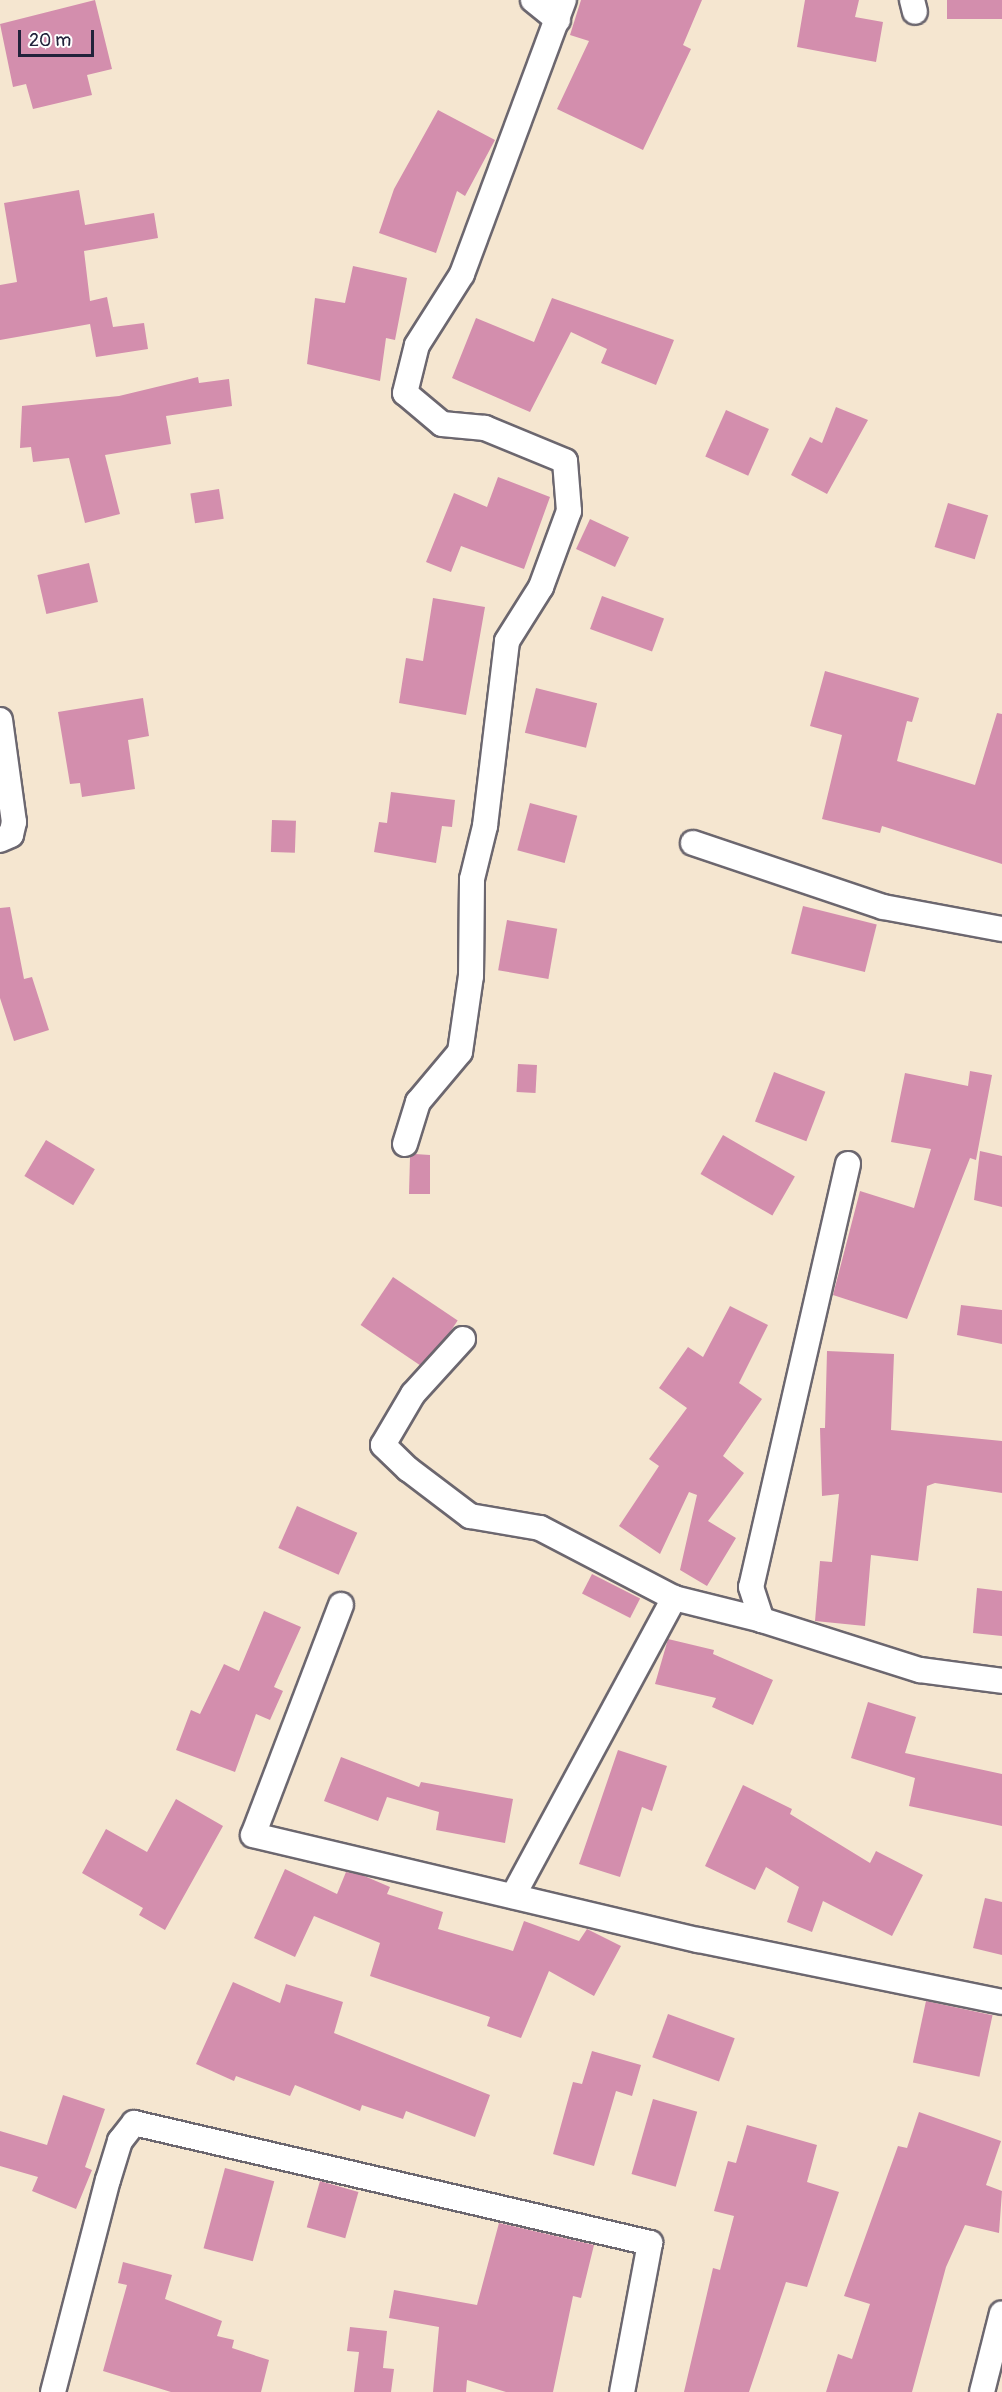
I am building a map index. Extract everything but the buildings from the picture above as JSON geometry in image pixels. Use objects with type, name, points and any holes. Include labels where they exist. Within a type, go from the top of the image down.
[{"type":"street","points":[[405,1144],[418,1102],[460,1052],[471,976],[472,879],[485,826],[507,641],[541,587],[569,511],[565,461],[485,428],[442,424],[405,393],[417,345],[462,274],[561,10],[533,0]]},
{"type":"street","points":[[0,720],[14,822],[11,835],[0,840]]},
{"type":"street","points":[[693,843],[884,907],[1002,929]]},
{"type":"street","points":[[762,1620],[751,1587],[848,1164]]},
{"type":"street","points":[[463,1339],[413,1394],[383,1446],[470,1516],[540,1528],[674,1598],[762,1620],[920,1670],[1002,1681]]},
{"type":"street","points":[[513,1896],[674,1598]]},
{"type":"street","points":[[341,1605],[253,1835],[513,1896],[1002,2002]]},
{"type":"street","points":[[53,2392],[108,2180],[120,2142],[134,2123],[650,2243],[622,2392]]},
{"type":"street","points":[[982,2392],[1002,2313]]}]
